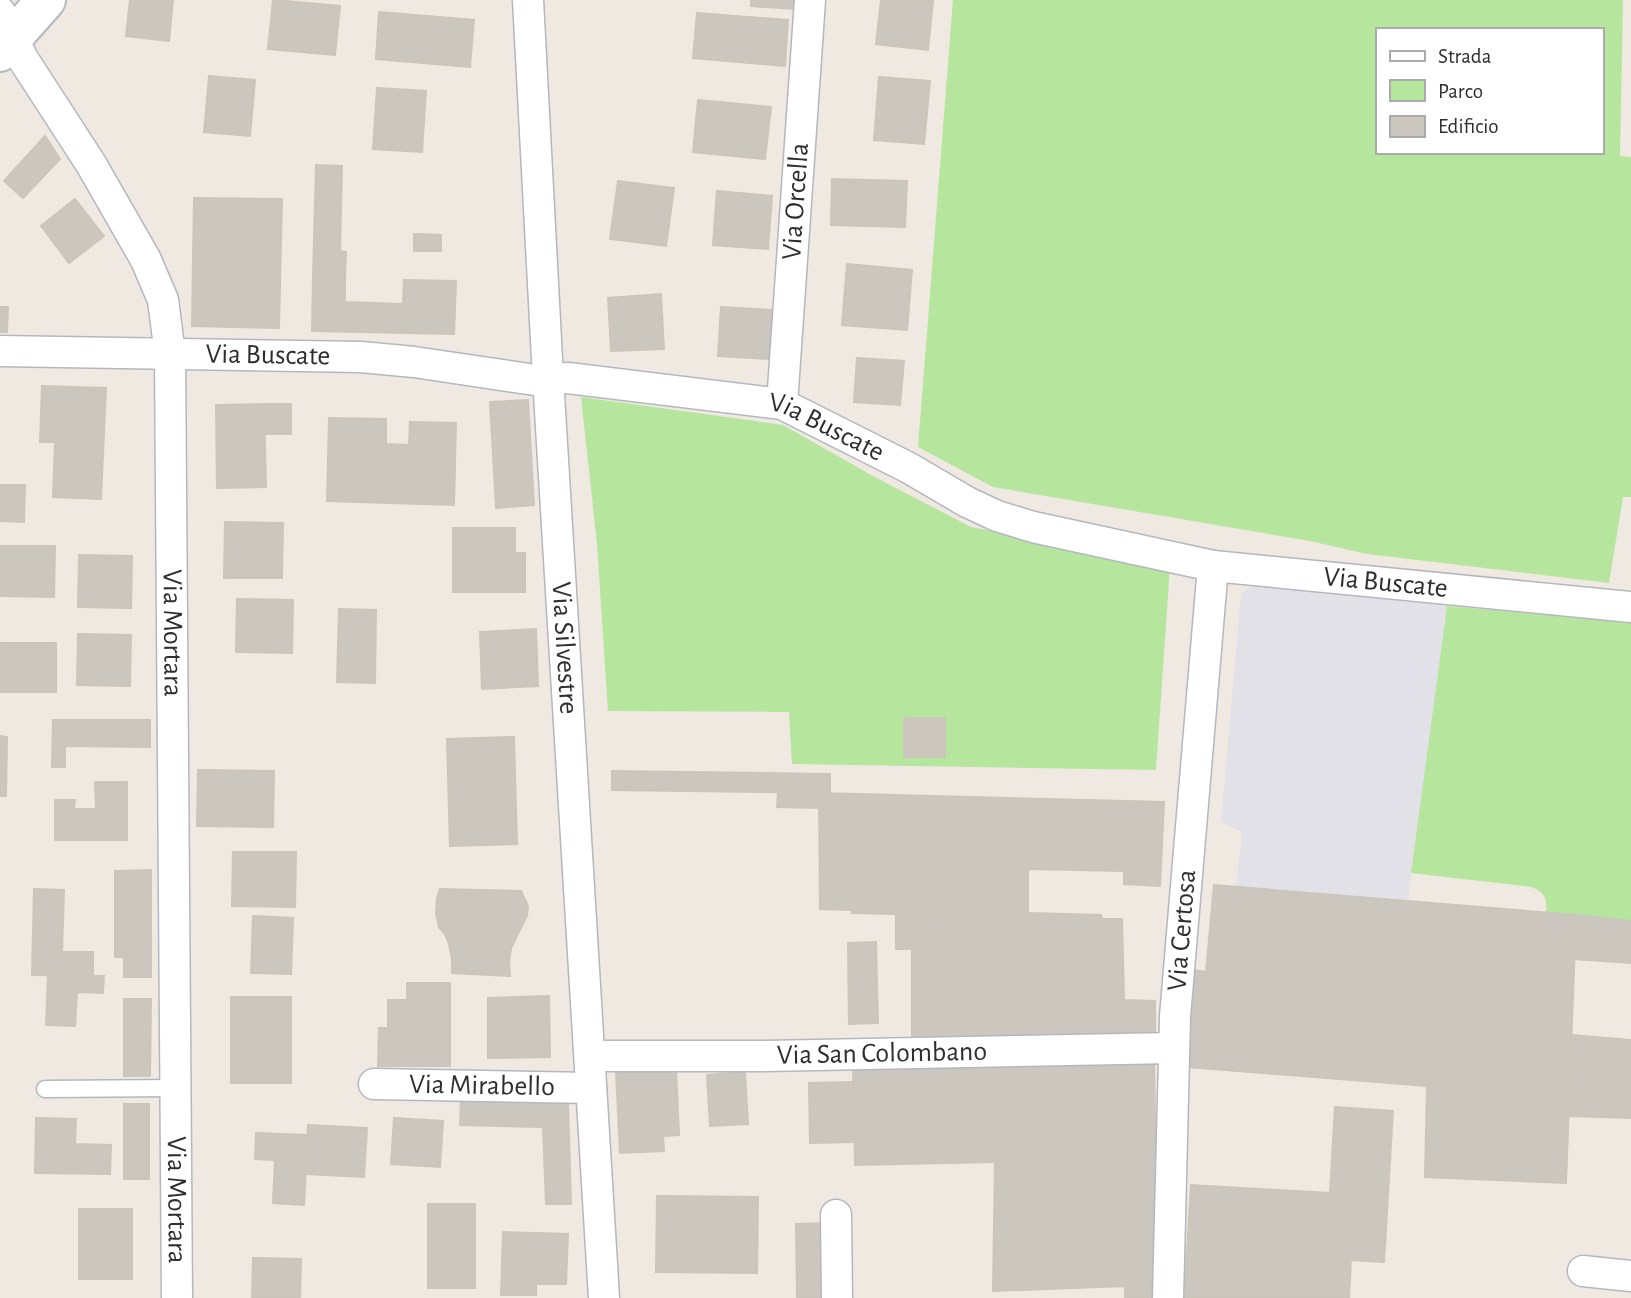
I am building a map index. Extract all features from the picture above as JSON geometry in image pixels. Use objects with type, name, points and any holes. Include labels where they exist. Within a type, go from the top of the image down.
[{"type":"street","points":[[4,34],[46,0]]},
{"type":"street","name":"Via Silvestre","points":[[528,0],[548,379],[604,1298]]},
{"type":"street","name":"Via Orcella","points":[[782,404],[810,0]]},
{"type":"street","name":"Via Mortara","points":[[4,34],[91,164],[146,260],[163,300],[170,354],[177,1298]]},
{"type":"street","name":"Via Buscate","points":[[0,351],[360,357],[530,379],[568,378],[782,404],[909,468],[967,502],[998,516],[1033,527],[1213,566],[1631,607]]},
{"type":"street","name":"Via Certosa","points":[[1168,1298],[1174,1048],[1213,566]]},
{"type":"street","name":"Via San Colombano","points":[[590,1056],[1174,1048]]},
{"type":"street","name":"Via Mirabello","points":[[374,1084],[591,1088]]},
{"type":"street","points":[[836,1215],[837,1298]]},
{"type":"street","points":[[1583,1271],[1631,1276]]},
{"type":"lane","points":[[45,1089],[175,1088]]},
{"type":"shaded area","points":[[1253,584],[1447,606],[1408,901],[1236,887],[1242,832],[1221,822],[1241,595]]},
{"type":"green space","points":[[953,0],[1623,0],[1620,156],[1631,157],[1631,497],[1623,497],[1609,583],[1367,554],[1310,541],[993,487],[918,447]]},
{"type":"green space","points":[[581,397],[783,425],[971,527],[1170,566],[1156,770],[792,764],[789,712],[608,711],[597,544]]},
{"type":"green space","points":[[1447,606],[1631,622],[1631,921],[1546,912],[1544,897],[1532,887],[1411,873]]},
{"type":"building","points":[[130,0],[173,0],[169,41],[126,36]]},
{"type":"building","points":[[273,0],[340,6],[335,55],[268,49]]},
{"type":"building","points":[[751,0],[795,0],[794,9],[751,6]]},
{"type":"building","points":[[881,0],[933,1],[928,50],[876,44]]},
{"type":"building","points":[[379,12],[474,20],[470,67],[376,59]]},
{"type":"building","points":[[697,13],[788,20],[785,66],[693,58]]},
{"type":"building","points":[[209,76],[255,80],[250,136],[204,132]]},
{"type":"building","points":[[879,77],[930,81],[924,144],[874,140]]},
{"type":"building","points":[[377,88],[426,91],[422,152],[373,149]]},
{"type":"building","points":[[698,100],[771,107],[765,159],[693,152]]},
{"type":"building","points":[[45,136],[60,159],[23,198],[4,181]]},
{"type":"building","points":[[316,165],[342,166],[340,251],[346,252],[345,278],[313,277]]},
{"type":"building","points":[[832,179],[907,181],[905,227],[831,225]]},
{"type":"building","points":[[618,181],[674,188],[666,246],[610,239]]},
{"type":"building","points":[[717,191],[772,196],[768,249],[713,245]]},
{"type":"building","points":[[194,198],[282,199],[279,328],[192,326]]},
{"type":"building","points":[[75,199],[104,236],[69,263],[41,226]]},
{"type":"building","points":[[414,234],[441,235],[441,251],[414,251]]},
{"type":"building","points":[[847,264],[912,270],[907,330],[842,325]]},
{"type":"building","points":[[313,277],[345,278],[345,302],[403,304],[404,280],[456,281],[454,334],[312,331]]},
{"type":"building","points":[[661,294],[664,349],[611,351],[608,298]]},
{"type":"building","points":[[0,307],[8,307],[7,332],[0,332]]},
{"type":"building","points":[[721,307],[772,310],[769,359],[718,356]]},
{"type":"building","points":[[857,358],[904,361],[900,405],[854,402]]},
{"type":"building","points":[[42,386],[106,388],[101,499],[53,497],[55,442],[40,442]]},
{"type":"building","points":[[528,400],[534,505],[496,508],[490,402]]},
{"type":"building","points":[[264,404],[266,487],[217,488],[216,405]]},
{"type":"building","points":[[264,404],[291,404],[291,434],[265,434]]},
{"type":"building","points":[[329,418],[386,419],[386,444],[409,445],[410,422],[456,423],[454,505],[327,501]]},
{"type":"building","points":[[0,485],[25,485],[24,522],[0,521]]},
{"type":"building","points":[[225,522],[283,523],[282,578],[224,578]]},
{"type":"building","points":[[453,528],[515,528],[515,553],[525,553],[525,592],[453,592]]},
{"type":"building","points":[[0,546],[55,546],[54,597],[0,596]]},
{"type":"building","points":[[79,555],[132,556],[131,608],[78,607]]},
{"type":"building","points":[[237,599],[293,600],[292,653],[236,652]]},
{"type":"building","points":[[339,609],[376,610],[375,683],[337,682]]},
{"type":"building","points":[[536,629],[538,686],[482,689],[480,632]]},
{"type":"building","points":[[78,634],[131,635],[130,686],[77,685]]},
{"type":"building","points":[[0,643],[56,643],[56,692],[0,692]]},
{"type":"building","points":[[904,718],[945,718],[945,757],[904,757]]},
{"type":"building","points":[[53,720],[150,720],[150,747],[65,746],[65,767],[52,767]]},
{"type":"building","points":[[0,736],[7,737],[6,796],[0,796]]},
{"type":"building","points":[[514,737],[517,844],[450,846],[447,739]]},
{"type":"building","points":[[198,770],[274,771],[273,827],[197,826]]},
{"type":"building","points":[[612,771],[830,774],[830,793],[612,790]]},
{"type":"building","points":[[95,782],[127,782],[127,840],[55,840],[55,800],[75,800],[74,809],[96,809]]},
{"type":"building","points":[[778,792],[819,793],[819,808],[777,807]]},
{"type":"building","points":[[819,793],[1164,802],[1160,886],[1124,884],[1124,871],[1028,869],[1028,917],[852,913],[852,910],[820,909]]},
{"type":"building","points":[[233,852],[296,852],[295,907],[232,906]]},
{"type":"building","points":[[151,870],[151,977],[124,977],[124,957],[115,957],[115,871]]},
{"type":"building","points":[[1214,885],[1576,915],[1566,1183],[1425,1177],[1427,1086],[1188,1067],[1192,970],[1206,972]]},
{"type":"building","points":[[34,889],[64,890],[62,952],[93,952],[93,976],[32,975]]},
{"type":"building","points":[[440,889],[521,891],[528,906],[527,916],[511,948],[510,976],[452,973],[449,944],[439,927],[436,913]]},
{"type":"building","points":[[1028,913],[1101,915],[1102,919],[1122,919],[1124,1000],[1155,1001],[1155,1038],[912,1042],[912,949],[896,949],[896,914],[1028,917]]},
{"type":"building","points":[[1576,915],[1631,921],[1631,963],[1574,959]]},
{"type":"building","points":[[253,916],[293,918],[291,974],[251,973]]},
{"type":"building","points":[[876,942],[878,1023],[849,1024],[848,943]]},
{"type":"building","points":[[48,975],[104,976],[103,993],[77,992],[75,1026],[46,1025]]},
{"type":"building","points":[[407,983],[450,983],[450,1066],[378,1066],[379,1028],[388,1028],[388,1000],[407,1000]]},
{"type":"building","points":[[549,996],[550,1057],[488,1058],[488,998]]},
{"type":"building","points":[[231,997],[291,997],[291,1083],[231,1083]]},
{"type":"building","points":[[124,999],[151,999],[150,1076],[124,1076]]},
{"type":"building","points":[[1571,1035],[1631,1040],[1631,1118],[1569,1116]]},
{"type":"building","points":[[1154,1059],[1156,1176],[1151,1286],[993,1291],[995,1162],[855,1165],[853,1068]]},
{"type":"building","points":[[676,1069],[679,1135],[663,1136],[664,1151],[620,1153],[616,1072]]},
{"type":"building","points":[[745,1072],[748,1124],[710,1126],[707,1075]]},
{"type":"building","points":[[854,1082],[855,1142],[810,1143],[809,1083]]},
{"type":"building","points":[[461,1100],[568,1102],[571,1204],[546,1204],[543,1127],[460,1125]]},
{"type":"building","points":[[124,1104],[149,1104],[149,1179],[124,1179]]},
{"type":"building","points":[[1335,1107],[1393,1111],[1384,1262],[1187,1251],[1191,1185],[1330,1193]]},
{"type":"building","points":[[36,1118],[76,1119],[75,1144],[111,1145],[110,1174],[35,1173]]},
{"type":"building","points":[[394,1118],[443,1121],[440,1167],[391,1164]]},
{"type":"building","points":[[308,1125],[367,1128],[364,1177],[306,1174]]},
{"type":"building","points":[[256,1133],[308,1135],[304,1205],[273,1203],[275,1160],[255,1159]]},
{"type":"building","points":[[657,1196],[758,1197],[757,1273],[656,1272]]},
{"type":"building","points":[[428,1204],[475,1204],[475,1288],[428,1288]]},
{"type":"building","points":[[79,1209],[132,1209],[132,1279],[79,1279]]},
{"type":"building","points":[[826,1223],[828,1298],[797,1298],[796,1224]]},
{"type":"building","points":[[503,1232],[568,1234],[566,1284],[536,1284],[536,1295],[501,1295]]},
{"type":"building","points":[[1187,1251],[1351,1260],[1349,1298],[1185,1298]]},
{"type":"building","points":[[253,1258],[301,1259],[300,1298],[252,1298]]},
{"type":"building","points":[[1125,1286],[1151,1286],[1151,1298],[1125,1298]]}]
